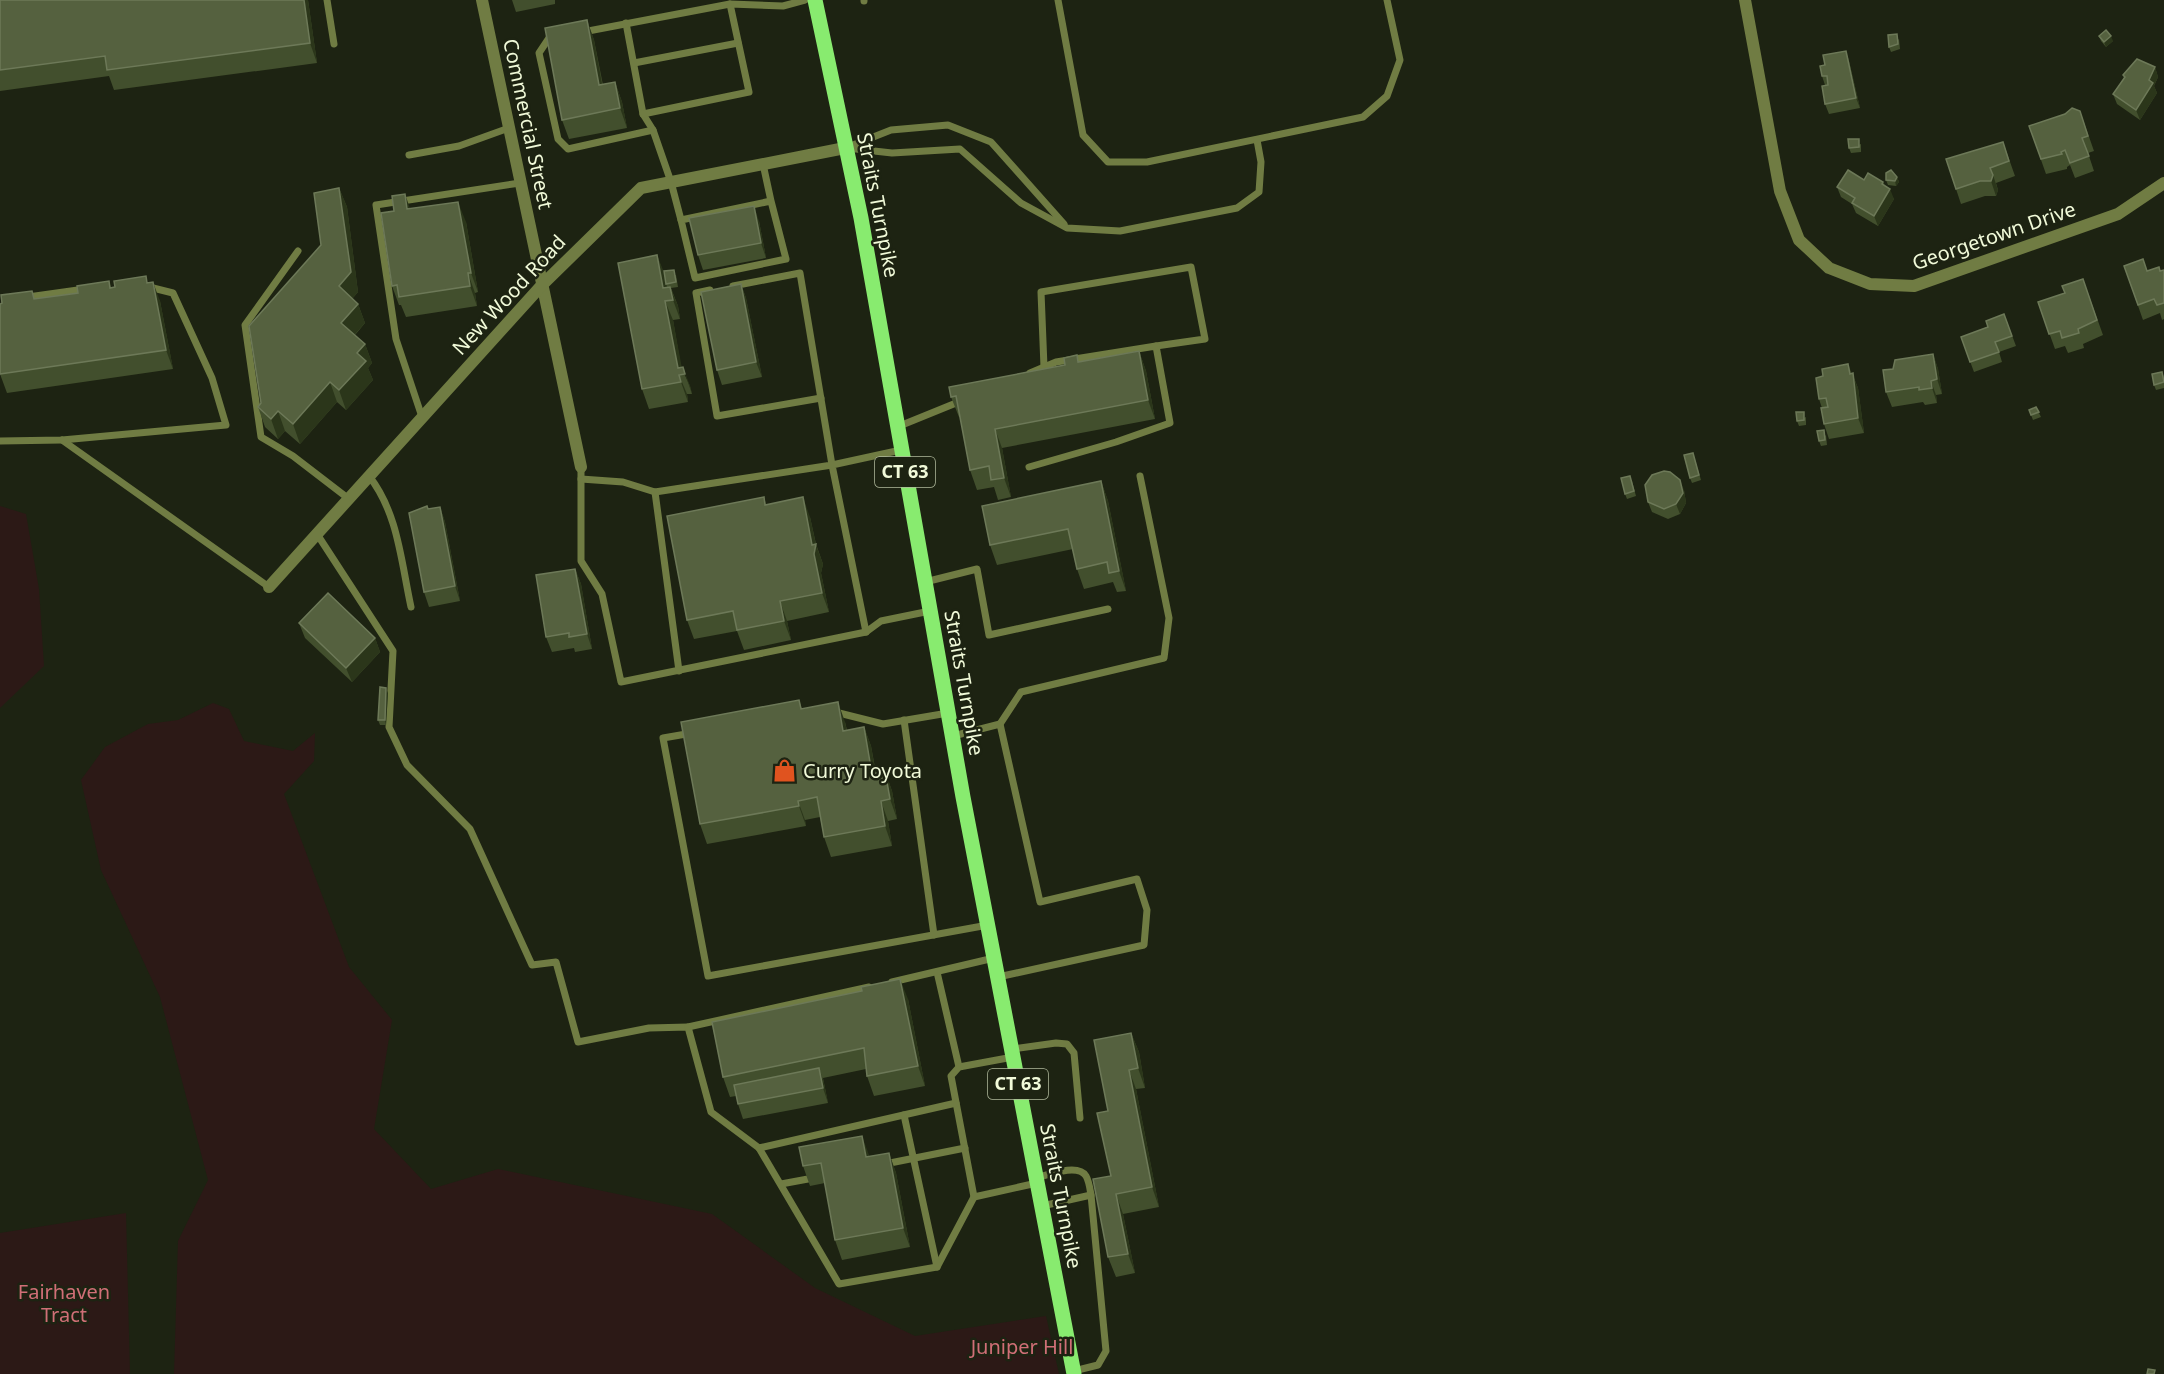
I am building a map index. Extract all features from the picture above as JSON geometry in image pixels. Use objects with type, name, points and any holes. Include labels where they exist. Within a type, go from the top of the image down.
[{"type":"main road","name":"Straits Turnpike","points":[[815,0],[861,218],[952,736],[1074,1372]]},
{"type":"street","name":"Commercial Street","points":[[482,0],[581,473]]},
{"type":"street","name":"Georgetown Drive","points":[[1745,0],[1780,191],[1799,240],[1829,268],[1870,284],[1914,286],[2118,214],[2164,183]]},
{"type":"street","name":"New Wood Road","points":[[269,587],[542,285],[641,188],[845,148]]},
{"type":"lane","points":[[327,0],[334,44]]},
{"type":"lane","points":[[572,34],[730,4],[783,6],[805,0]]},
{"type":"lane","points":[[1058,0],[1083,135],[1108,162],[1147,162],[1363,117],[1387,96],[1400,60],[1388,0]]},
{"type":"lane","points":[[643,114],[749,92],[730,4]]},
{"type":"lane","points":[[626,23],[643,114],[653,130],[671,182],[695,278],[786,259],[763,164]]},
{"type":"lane","points":[[560,36],[549,38],[539,52],[558,139],[568,149],[653,130]]},
{"type":"lane","points":[[634,63],[738,43]]},
{"type":"lane","points":[[845,148],[891,130],[948,125],[991,142],[1067,228]]},
{"type":"lane","points":[[409,155],[459,146],[508,128]]},
{"type":"lane","points":[[845,148],[892,153],[960,149],[1021,203],[1067,228],[1120,231],[1237,208],[1258,192],[1261,162],[1257,140]]},
{"type":"lane","points":[[422,417],[396,339],[376,205],[520,183]]},
{"type":"lane","points":[[681,220],[771,201]]},
{"type":"lane","points":[[298,251],[245,325],[261,437],[293,456],[349,499]]},
{"type":"lane","points":[[1024,375],[1044,367],[1056,362],[1206,339],[1191,267],[1041,292],[1044,367]]},
{"type":"lane","points":[[820,398],[717,416],[696,293],[800,273],[832,465],[866,632]]},
{"type":"lane","points":[[0,441],[62,440],[226,425],[212,378],[174,293],[142,285]]},
{"type":"lane","points":[[22,298],[99,287]]},
{"type":"lane","points":[[1029,466],[1116,442],[1170,423],[1156,346]]},
{"type":"lane","points":[[897,428],[973,396]]},
{"type":"lane","points":[[62,440],[269,587]]},
{"type":"lane","points":[[901,450],[832,465],[655,492],[581,473],[581,561],[602,594],[621,682],[866,632],[881,621],[930,611]]},
{"type":"lane","points":[[369,476],[383,494],[392,516],[411,607]]},
{"type":"lane","points":[[952,736],[1000,724],[1021,692],[1164,658],[1169,618],[1140,477]]},
{"type":"lane","points":[[655,492],[679,670]]},
{"type":"lane","points":[[317,534],[393,651],[389,727],[407,765],[470,829],[531,965],[556,962],[578,1042],[649,1028],[688,1027],[994,958]]},
{"type":"lane","points":[[925,582],[977,569],[989,636],[1108,609]]},
{"type":"lane","points":[[822,709],[883,724],[948,712]]},
{"type":"lane","points":[[904,720],[934,935]]},
{"type":"lane","points":[[998,977],[1144,945],[1147,910],[1137,879],[1040,902],[1000,724]]},
{"type":"lane","points":[[698,732],[663,738],[708,976],[988,925]]},
{"type":"lane","points":[[937,972],[959,1067]]},
{"type":"lane","points":[[688,1027],[711,1112],[759,1148],[839,1284],[937,1267]]},
{"type":"lane","points":[[937,1267],[974,1197],[951,1076],[959,1067],[1056,1042],[1067,1044],[1074,1053],[1080,1118]]},
{"type":"lane","points":[[759,1148],[956,1103]]},
{"type":"lane","points":[[904,1115],[937,1267]]},
{"type":"lane","points":[[871,1166],[965,1148]]},
{"type":"lane","points":[[974,1197],[1073,1170],[1082,1172],[1087,1177],[1091,1194],[1106,1351],[1105,1358],[1098,1365],[1074,1372]]},
{"type":"lane","points":[[781,1184],[808,1179]]},
{"type":"lane","points":[[1042,1206],[1091,1194]]},
{"type":"green space","points":[[0,506],[26,514],[39,589],[44,666],[0,708]]},
{"type":"green space","name":"Juniper Hill","points":[[213,703],[229,709],[244,741],[293,751],[315,733],[314,761],[284,794],[349,967],[392,1020],[374,1129],[431,1189],[498,1169],[712,1214],[815,1288],[915,1336],[1046,1316],[1059,1374],[174,1374],[178,1241],[208,1180],[160,997],[101,870],[81,780],[105,747],[148,724],[178,720]]},
{"type":"green space","name":"Fairhaven Tract","points":[[126,1213],[130,1374],[0,1374],[0,1233]]},
{"type":"building","points":[[0,0],[304,0],[310,43],[107,70],[105,56],[0,70]]},
{"type":"building","points":[[587,20],[599,85],[615,82],[620,108],[562,120],[545,28]]},
{"type":"building","points":[[2106,30],[2111,36],[2104,42],[2099,36]]},
{"type":"building","points":[[1897,34],[1898,44],[1889,47],[1888,35]]},
{"type":"building","points":[[1846,51],[1856,98],[1825,104],[1822,86],[1828,85],[1827,76],[1822,76],[1820,66],[1825,65],[1823,55]]},
{"type":"building","points":[[2137,59],[2155,67],[2149,80],[2153,83],[2136,110],[2113,94],[2125,77],[2123,75]]},
{"type":"building","points":[[2072,108],[2080,111],[2088,136],[2082,138],[2089,156],[2070,163],[2065,150],[2061,152],[2062,154],[2041,159],[2029,126],[2065,114]]},
{"type":"building","points":[[1848,139],[1859,139],[1859,147],[1849,148]]},
{"type":"building","points":[[2003,142],[2009,161],[1990,168],[1993,175],[1991,181],[1980,181],[1956,189],[1946,159]]},
{"type":"building","points":[[1848,170],[1864,180],[1868,173],[1890,189],[1874,216],[1852,203],[1855,198],[1837,187]]},
{"type":"building","points":[[1891,170],[1897,177],[1895,181],[1886,180],[1886,173]]},
{"type":"building","points":[[339,188],[351,272],[339,286],[358,304],[341,323],[365,344],[357,353],[366,361],[339,390],[330,382],[293,424],[278,411],[271,419],[258,407],[261,403],[249,326],[321,245],[314,193]]},
{"type":"building","points":[[405,194],[407,209],[458,202],[471,273],[468,273],[470,286],[399,297],[397,285],[392,286],[381,213],[394,211],[392,196]]},
{"type":"building","points":[[754,206],[761,243],[698,255],[689,218]]},
{"type":"building","points":[[657,255],[663,288],[670,287],[673,300],[665,301],[678,368],[683,367],[685,374],[679,375],[681,382],[642,389],[618,263]]},
{"type":"building","points":[[2143,259],[2147,271],[2159,267],[2160,271],[2164,270],[2164,303],[2157,305],[2154,299],[2138,305],[2124,266]]},
{"type":"building","points":[[674,270],[676,282],[666,284],[664,271]]},
{"type":"building","points":[[146,276],[147,283],[153,282],[166,350],[0,374],[1,295],[32,291],[34,299],[78,293],[77,286],[109,281],[110,288],[115,287],[114,281]]},
{"type":"building","points":[[2083,279],[2097,320],[2078,329],[2079,333],[2062,338],[2060,331],[2049,334],[2038,302],[2065,293],[2062,286]]},
{"type":"building","points":[[741,284],[756,362],[717,370],[701,292]]},
{"type":"building","points":[[2004,314],[2012,336],[1995,342],[1999,352],[1970,362],[1961,337],[1988,327],[1986,321]]},
{"type":"building","points":[[1139,351],[1148,400],[995,429],[1004,478],[991,480],[989,466],[970,470],[956,396],[951,397],[949,387],[1065,365],[1064,358],[1077,355],[1078,362]]},
{"type":"building","points":[[1933,354],[1937,379],[1931,381],[1932,388],[1919,390],[1919,387],[1886,392],[1883,370],[1893,369],[1895,360]]},
{"type":"building","points":[[1848,364],[1850,374],[1853,373],[1858,418],[1824,424],[1821,408],[1828,407],[1826,398],[1819,399],[1816,378],[1823,376],[1822,369]]},
{"type":"building","points":[[2162,372],[2164,382],[2154,385],[2152,374]]},
{"type":"building","points":[[2036,407],[2039,412],[2031,415],[2029,410]]},
{"type":"building","points":[[1796,412],[1804,412],[1804,420],[1797,421]]},
{"type":"building","points":[[1824,430],[1825,440],[1819,441],[1817,431]]},
{"type":"building","points":[[1693,453],[1699,475],[1690,478],[1684,455]]},
{"type":"building","points":[[1664,471],[1670,472],[1680,480],[1683,493],[1676,504],[1664,509],[1648,502],[1645,485],[1652,475]]},
{"type":"building","points":[[1630,476],[1634,491],[1625,494],[1621,478]]},
{"type":"building","points":[[1101,481],[1119,571],[1109,573],[1107,562],[1077,569],[1068,529],[990,545],[982,506]]},
{"type":"building","points":[[764,497],[765,505],[803,497],[812,545],[816,544],[814,554],[822,593],[780,601],[784,621],[737,630],[733,611],[687,620],[667,516]]},
{"type":"building","points":[[427,506],[428,509],[440,507],[455,586],[424,592],[409,513]]},
{"type":"building","points":[[575,569],[587,634],[569,637],[569,633],[546,637],[536,575]]},
{"type":"building","points":[[328,593],[375,638],[346,668],[299,623]]},
{"type":"building","points":[[380,687],[386,688],[385,720],[378,720]]},
{"type":"building","name":"Curry Toyota","points":[[799,700],[801,709],[838,702],[843,731],[864,727],[872,774],[885,771],[890,799],[881,801],[885,826],[824,837],[817,797],[798,801],[799,806],[700,824],[681,722]]},
{"type":"building","points":[[900,979],[918,1066],[867,1076],[864,1048],[723,1077],[712,1022],[862,991],[861,987]]},
{"type":"building","points":[[1131,1033],[1138,1068],[1129,1070],[1152,1187],[1116,1194],[1128,1254],[1108,1257],[1093,1179],[1111,1176],[1097,1113],[1108,1111],[1094,1040]]},
{"type":"building","points":[[819,1068],[823,1088],[738,1104],[734,1085]]},
{"type":"building","points":[[862,1136],[866,1157],[889,1153],[903,1228],[835,1240],[821,1163],[803,1166],[799,1147]]},
{"type":"building","points":[[2148,1369],[2155,1370],[2154,1374],[2147,1374]]},
{"type":"place","name":"Curry Toyota","points":[[785,771]]}]
